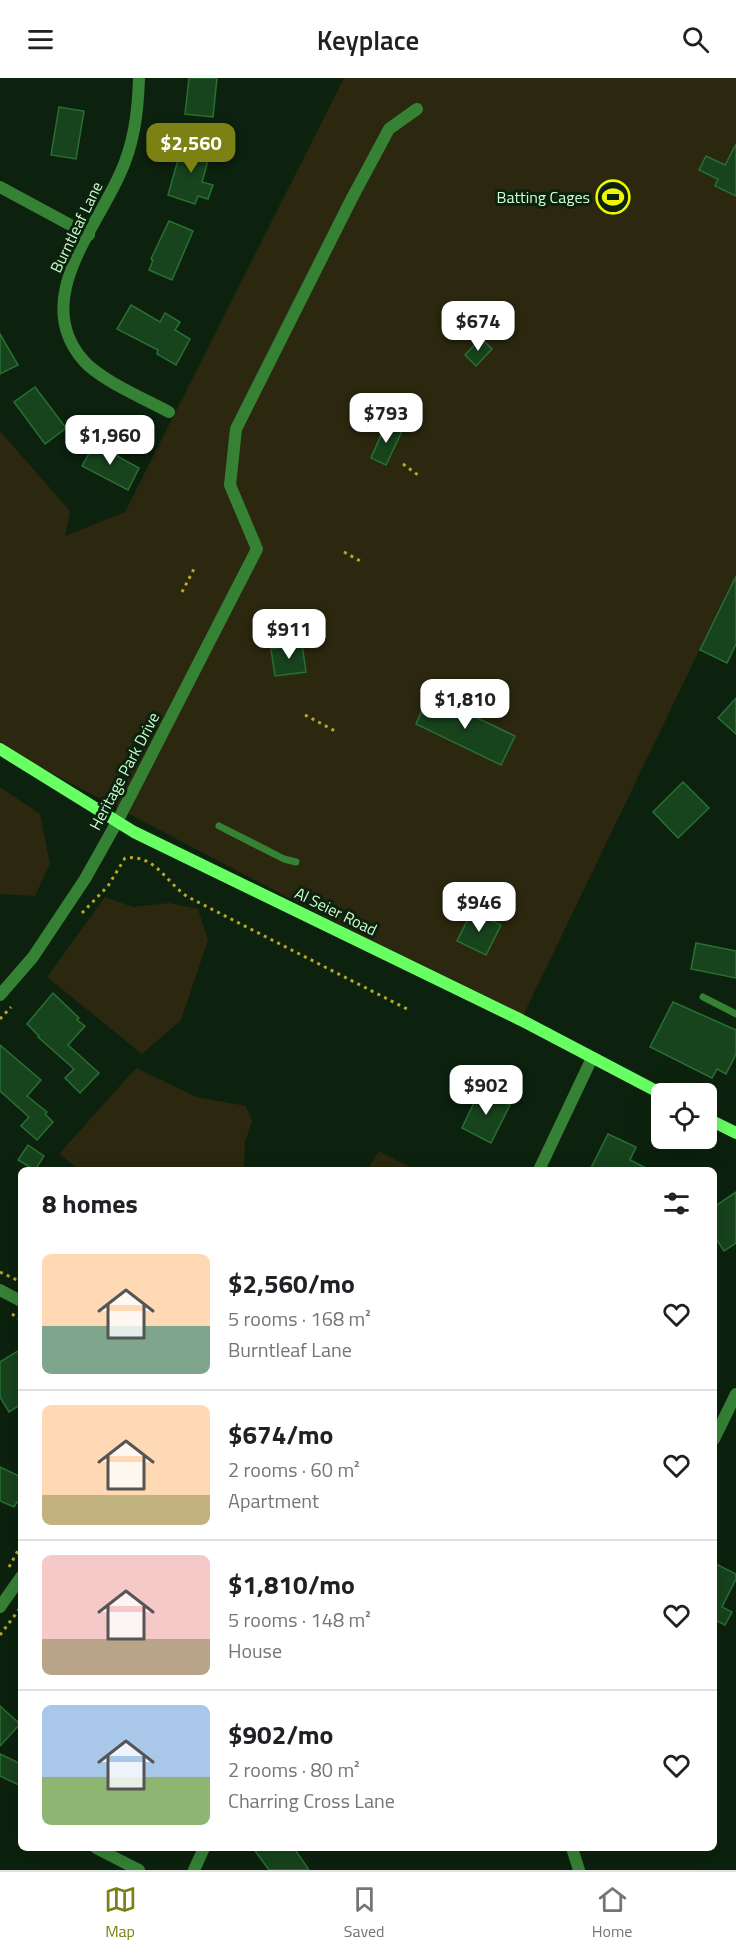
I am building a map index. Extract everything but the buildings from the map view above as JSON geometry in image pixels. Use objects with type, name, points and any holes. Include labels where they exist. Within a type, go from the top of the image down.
[{"type":"street","name":"Burntleaf Lane","points":[[139,78],[134,129],[129,152],[120,176],[70,273],[63,295],[62,309],[68,338],[84,362],[95,371],[169,411]]},
{"type":"street","name":"Heritage Park Drive","points":[[0,995],[33,957],[85,879],[117,822],[257,549],[230,485],[236,429],[389,129],[417,109]]},
{"type":"street","points":[[0,187],[89,235]]},
{"type":"street","name":"Al Seier Road","points":[[0,749],[117,822],[521,1020],[651,1088]]},
{"type":"street","points":[[539,1167],[592,1058]]},
{"type":"street","points":[[717,1124],[736,1133]]},
{"type":"street","points":[[0,1290],[18,1299]]},
{"type":"street","points":[[717,1433],[736,1394]]},
{"type":"street","points":[[0,1607],[18,1581]]},
{"type":"street","points":[[102,1851],[139,1870]]},
{"type":"street","points":[[194,1870],[203,1851]]},
{"type":"street","points":[[573,1851],[579,1870]]},
{"type":"lane","points":[[219,826],[284,859],[296,862]]},
{"type":"lane","points":[[703,997],[736,1014]]},
{"type":"path","points":[[403,465],[418,475]]},
{"type":"path","points":[[344,552],[362,562]]},
{"type":"path","points":[[182,592],[195,567]]},
{"type":"path","points":[[305,715],[337,732]]},
{"type":"path","points":[[82,914],[108,886],[125,858],[146,859],[157,866],[174,886],[188,897],[409,1010]]},
{"type":"path","points":[[0,1019],[14,1003]]},
{"type":"path","points":[[0,1272],[18,1281]]},
{"type":"path","points":[[8,1569],[18,1551]]},
{"type":"path","points":[[0,1635],[18,1611]]},
{"type":"shaded area","points":[[344,78],[736,78],[736,574],[521,1020],[0,746],[0,431],[70,511],[65,536],[125,512]]},
{"type":"shaded area","points":[[0,787],[40,814],[50,864],[35,896],[0,894]]},
{"type":"shaded area","points":[[105,897],[133,907],[169,903],[198,909],[208,940],[181,1020],[142,1054],[47,977]]},
{"type":"shaded area","points":[[136,1068],[197,1097],[246,1106],[252,1121],[245,1142],[244,1167],[76,1167],[59,1154]]},
{"type":"shaded area","points":[[379,1151],[410,1167],[369,1167]]},
{"type":"place","name":"Batting Cages","points":[[613,197]]}]
